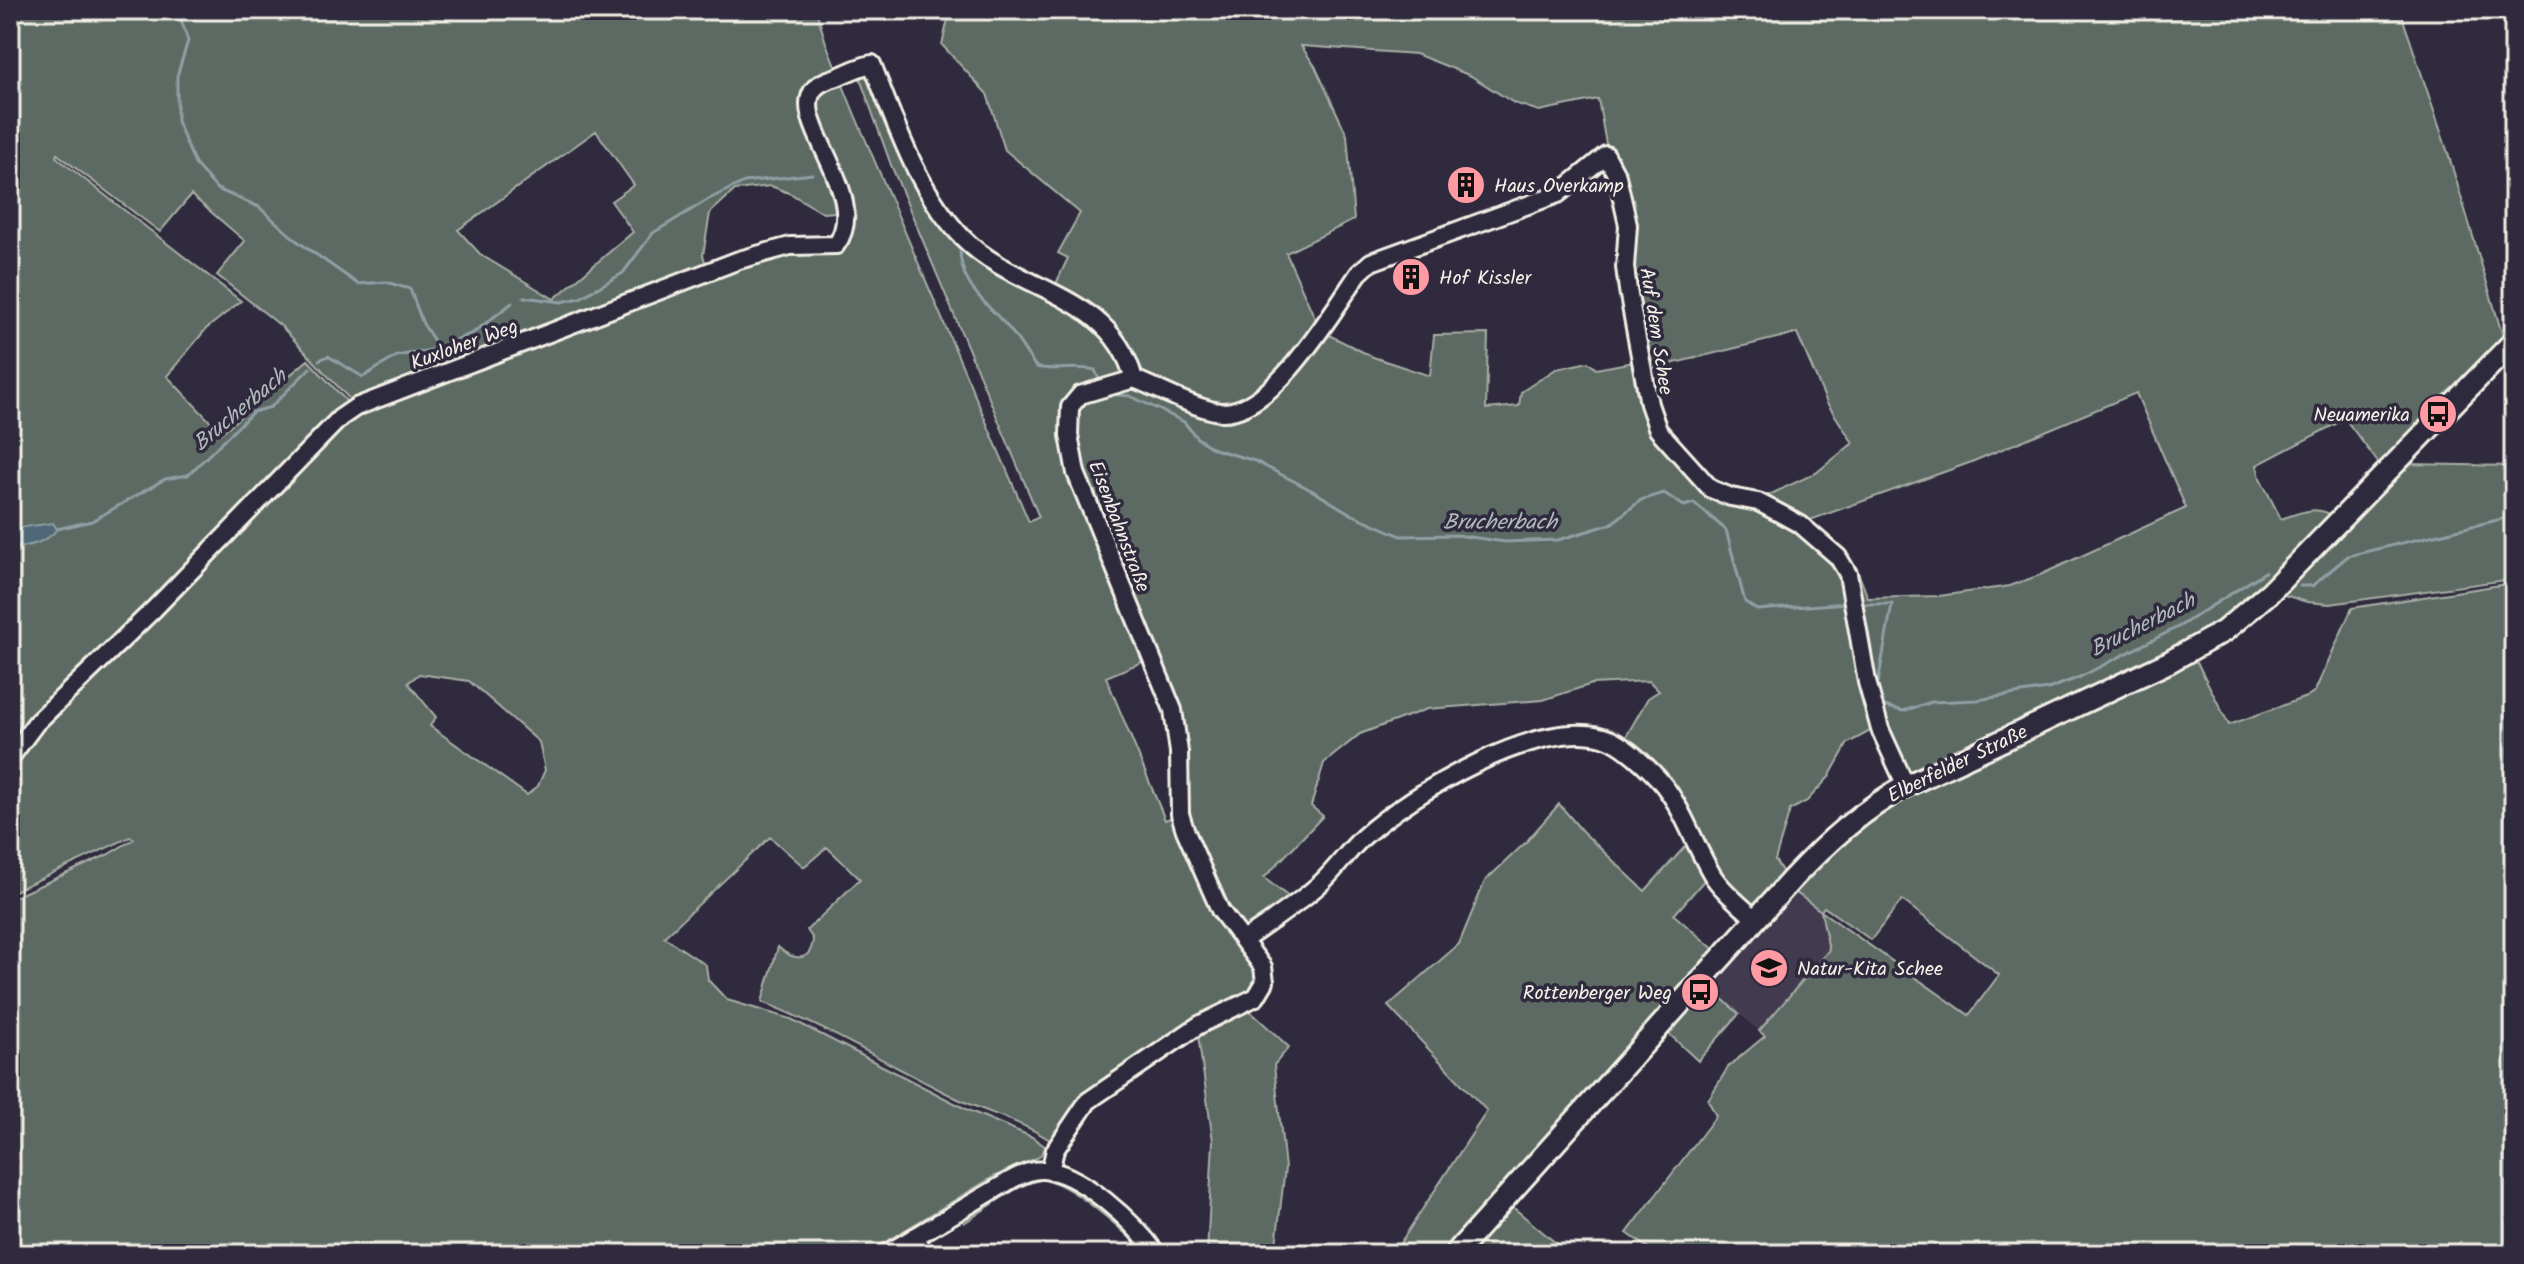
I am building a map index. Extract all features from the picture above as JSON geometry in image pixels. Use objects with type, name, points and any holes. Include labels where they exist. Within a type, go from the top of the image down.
[{"type":"main road","name":"Elberfelder Straße","points":[[1455,1254],[1834,837],[1874,805],[1906,786],[2169,662],[2224,631],[2270,592],[2514,341]]},
{"type":"street","name":"Kuxloher Weg","points":[[10,758],[36,723],[154,609],[340,418],[356,407],[739,260],[790,246],[836,245],[845,234],[846,210],[834,171],[812,120],[810,96],[821,83],[872,64],[932,199],[951,224],[973,247],[1089,314],[1119,344],[1130,362],[1134,379]]},
{"type":"street","name":"Auf dem Schee","points":[[1134,379],[1216,412],[1242,408],[1264,395],[1284,376],[1359,273],[1371,262],[1558,194],[1606,155],[1617,176],[1628,225],[1625,267],[1628,290],[1649,404],[1658,430],[1711,489],[1758,502],[1781,514],[1801,525],[1838,557],[1848,574],[1867,682],[1880,729],[1906,786]]},
{"type":"street","name":"Eisenbahnstraße","points":[[1134,379],[1080,395],[1070,407],[1070,449],[1093,520],[1173,710],[1179,752],[1180,814],[1185,830],[1220,910],[1244,940]]},
{"type":"street","points":[[1057,1173],[1055,1150],[1088,1101],[1199,1025],[1256,997],[1265,982],[1265,975],[1244,940],[1322,882],[1363,838],[1408,803],[1458,773],[1509,749],[1583,733],[1606,737],[1626,749],[1654,773],[1674,797],[1714,878],[1756,920]]},
{"type":"street","points":[[886,1254],[1031,1171],[1057,1173],[1104,1201],[1157,1254]]},
{"type":"street","points":[[914,1237],[921,1254]]},
{"type":"shaded area","name":"Natur-Kita Schee","points":[[1795,892],[1821,911],[1829,950],[1759,1031],[1708,986]]},
{"type":"green space","points":[[10,10],[816,10],[855,115],[1029,522],[1039,517],[891,165],[857,70],[872,70],[915,172],[938,210],[967,246],[1089,316],[1108,334],[1122,354],[1128,377],[1079,393],[1070,403],[1066,415],[1066,445],[1083,501],[1091,499],[1076,454],[1072,419],[1076,406],[1083,400],[1100,392],[1136,384],[1153,387],[1201,408],[1226,413],[1239,411],[1252,406],[1275,389],[1321,331],[1373,357],[1430,376],[1434,335],[1488,334],[1486,409],[1519,406],[1521,392],[1556,369],[1588,362],[1596,369],[1639,361],[1646,419],[1689,474],[1727,499],[1779,516],[1813,540],[1833,558],[1844,574],[1859,673],[1876,728],[1848,743],[1829,777],[1807,801],[1790,810],[1775,860],[1785,876],[1764,899],[1747,903],[1720,874],[1671,787],[1624,740],[1648,698],[1659,691],[1649,681],[1592,684],[1543,700],[1427,709],[1360,734],[1324,763],[1311,806],[1323,816],[1264,878],[1294,901],[1246,934],[1224,908],[1188,827],[1181,727],[1175,705],[1136,607],[1125,609],[1147,660],[1106,677],[1165,820],[1176,816],[1216,909],[1251,955],[1259,975],[1251,1012],[1289,1047],[1274,1065],[1285,1168],[1275,1254],[1207,1254],[1213,1141],[1196,1021],[1180,1026],[1146,1055],[1096,1086],[1083,1098],[1051,1141],[956,1098],[836,1035],[762,1002],[778,947],[795,957],[809,953],[813,939],[807,930],[860,879],[827,847],[804,867],[770,837],[664,937],[706,965],[708,980],[727,1000],[791,1019],[968,1110],[1032,1137],[1046,1147],[1039,1157],[995,1176],[865,1254],[10,1254],[10,899],[107,855],[134,839],[130,837],[10,893],[10,763],[36,727],[340,418],[357,407],[281,326],[217,275],[245,241],[191,195],[160,232],[57,154],[56,157],[241,301],[206,329],[167,376],[221,433],[308,360],[351,406],[319,432],[166,591],[33,720],[10,749],[10,128],[18,119],[10,111]],"holes":[[[596,131],[634,185],[611,201],[633,232],[554,299],[481,255],[458,230]],[[771,186],[823,213],[848,211],[852,225],[846,241],[826,248],[792,250],[708,271],[703,255],[710,213],[735,190]],[[419,674],[469,681],[539,742],[545,770],[538,786],[527,795],[430,726],[436,717],[408,683]]]},
{"type":"green space","points":[[950,10],[2400,10],[2448,153],[2504,340],[2383,469],[2345,419],[2257,465],[2260,478],[2281,519],[2315,510],[2334,517],[2284,570],[2201,640],[1908,776],[1882,727],[1845,559],[1856,567],[1868,598],[1939,596],[2010,586],[2186,508],[2136,393],[1969,463],[1802,523],[1756,501],[1816,473],[1853,443],[1827,403],[1797,333],[1646,370],[1598,99],[1539,111],[1514,103],[1471,76],[1416,54],[1301,46],[1315,66],[1347,135],[1354,220],[1286,253],[1318,325],[1281,374],[1250,399],[1221,407],[1142,376],[1122,341],[1054,288],[1068,258],[1058,253],[1080,213],[1005,150],[987,94],[942,45]]},
{"type":"green space","points":[[2407,464],[2514,466],[2514,579],[2330,604],[2307,602],[2281,594]]},
{"type":"green space","points":[[2514,583],[2514,1254],[1657,1254],[1627,1233],[1716,1116],[1708,1100],[1729,1066],[1765,1036],[1759,1031],[1829,950],[1821,911],[1795,892],[1850,834],[1922,787],[2097,709],[2196,660],[2229,725],[2306,697],[2315,691],[2352,608]],"holes":[[[1902,900],[1999,975],[1969,1015],[1821,911],[1824,907],[1871,940]]]},
{"type":"green space","points":[[1559,804],[1582,831],[1645,891],[1690,841],[1707,877],[1674,915],[1716,951],[1448,1254],[1393,1254],[1487,1111],[1388,1006],[1459,944],[1485,881],[1526,842]]},
{"type":"green space","points":[[1708,986],[1739,1014],[1698,1061],[1667,1032]]},
{"type":"green space","points":[[1039,1176],[1073,1188],[1101,1206],[1151,1254],[1144,1254],[1096,1208],[1051,1181],[1031,1182],[964,1223],[960,1216],[1015,1184]]},
{"type":"green space","points":[[1509,1204],[1569,1254],[1465,1254]]},
{"type":"water","points":[[53,523],[57,529],[47,538],[36,544],[10,549],[10,529]]},
{"type":"waterway","points":[[178,10],[188,41],[177,76],[177,121],[195,164],[217,189],[259,207],[297,241],[358,284],[386,282],[410,289],[423,324],[438,347]]},
{"type":"waterway","name":"Brucherbach","points":[[524,297],[561,302],[580,298],[623,273],[653,233],[709,199],[744,182],[812,174]]},
{"type":"waterway","name":"Brucherbach","points":[[960,248],[961,262],[970,285],[1011,331],[1036,367],[1095,370],[1100,382]]},
{"type":"waterway","name":"Brucherbach","points":[[319,360],[328,356],[363,377],[397,356],[431,350],[473,333],[512,303]]},
{"type":"waterway","name":"Brucherbach","points":[[57,529],[92,521],[165,479],[188,475],[253,412],[271,407],[310,368]]},
{"type":"waterway","name":"Brucherbach","points":[[1109,394],[1130,396],[1160,410],[1184,422],[1197,438],[1214,449],[1255,461],[1351,514],[1401,536],[1457,535],[1505,542],[1558,540],[1611,524],[1641,500],[1664,493],[1684,506],[1694,503],[1726,530],[1745,602],[1757,610],[1847,603]]},
{"type":"waterway","name":"Brucherbach","points":[[2300,586],[2312,586],[2348,556],[2514,516]]},
{"type":"waterway","name":"Brucherbach","points":[[1880,705],[1903,711],[1932,702],[1977,700],[2048,689],[2080,677],[2180,626],[2265,572]]},
{"type":"waterway","name":"Brucherbach","points":[[1858,604],[1892,604],[1877,689]]},
{"type":"place","name":"Haus Overkamp","points":[[1466,185]]},
{"type":"place","name":"Hof Kissler","points":[[1411,277]]},
{"type":"place","name":"Neuamerika","points":[[2438,414]]},
{"type":"place","name":"Natur-Kita Schee","points":[[1769,968]]},
{"type":"place","name":"Rottenberger Weg","points":[[1700,992]]}]
